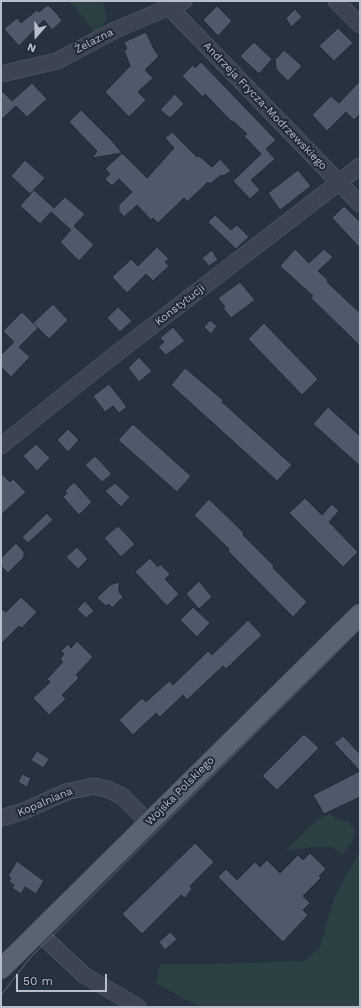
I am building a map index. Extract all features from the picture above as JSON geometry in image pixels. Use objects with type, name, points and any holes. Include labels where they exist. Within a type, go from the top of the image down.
[{"type":"main road","name":"Wojska Polskiego","points":[[1,969],[360,614]]},
{"type":"street","points":[[336,1],[360,25]]},
{"type":"street","name":"Żelazna","points":[[1,74],[57,61],[115,30],[177,4]]},
{"type":"street","name":"Andrzeja Frycza-Modrzewskiego","points":[[177,4],[360,204]]},
{"type":"street","name":"Konstytucji","points":[[1,446],[109,360],[360,166]]},
{"type":"street","name":"Kopalniana","points":[[1,818],[24,811],[66,792],[94,786],[109,790],[122,796],[148,822]]},
{"type":"street","points":[[38,932],[57,952],[84,975],[138,1007]]},
{"type":"green space","points":[[69,1],[103,1],[107,20],[95,32]]},
{"type":"green space","points":[[329,814],[335,818],[349,822],[355,830],[352,842],[342,855],[333,847],[313,847],[285,851],[317,820]]},
{"type":"green space","points":[[360,851],[360,1007],[202,1007],[156,983],[160,964],[304,961],[320,947],[334,898]]},
{"type":"building","points":[[48,5],[62,21],[52,30],[44,20],[19,46],[4,29],[17,18],[21,23],[37,10],[39,12]]},
{"type":"building","points":[[217,6],[232,21],[218,36],[203,20]]},
{"type":"building","points":[[295,9],[302,17],[291,27],[286,18]]},
{"type":"building","points":[[338,28],[353,43],[334,61],[319,46]]},
{"type":"building","points":[[146,32],[159,56],[145,70],[153,78],[138,92],[146,100],[129,117],[105,92],[130,66],[124,50],[127,49],[124,42]]},
{"type":"building","points":[[254,42],[272,59],[259,74],[240,56]]},
{"type":"building","points":[[284,50],[302,66],[288,81],[276,69],[275,56],[277,58]]},
{"type":"building","points":[[201,62],[276,140],[266,149],[275,159],[251,180],[260,190],[250,199],[233,181],[261,154],[244,136],[247,134],[233,121],[232,122],[205,94],[203,97],[182,76],[193,65],[195,68]]},
{"type":"building","points":[[360,81],[360,114],[354,120],[346,112],[327,131],[312,115],[331,96],[339,103]]},
{"type":"building","points":[[32,83],[47,99],[27,117],[16,106],[1,120],[1,90],[12,101]]},
{"type":"building","points":[[175,94],[184,104],[170,118],[160,110]]},
{"type":"building","points":[[81,110],[122,153],[92,158],[97,151],[69,122]]},
{"type":"building","points":[[172,132],[197,157],[199,156],[212,167],[220,159],[231,171],[223,176],[221,175],[210,184],[208,182],[187,202],[184,198],[158,223],[153,218],[151,220],[137,205],[124,217],[118,210],[120,208],[118,206],[132,192],[119,179],[112,186],[105,179],[110,174],[105,169],[122,153],[147,178],[174,148],[165,138]]},
{"type":"building","points":[[25,160],[45,178],[30,194],[11,176]]},
{"type":"building","points":[[298,170],[311,186],[280,210],[268,193]]},
{"type":"building","points":[[34,190],[54,208],[65,197],[85,214],[74,226],[94,245],[79,261],[60,242],[71,230],[51,212],[40,224],[20,206]]},
{"type":"building","points":[[344,206],[360,222],[360,248],[332,218]]},
{"type":"building","points":[[215,215],[231,230],[237,225],[249,237],[236,249],[208,222]]},
{"type":"building","points":[[157,247],[169,259],[165,262],[169,266],[153,281],[146,274],[127,293],[112,277],[131,259],[138,266]]},
{"type":"building","points":[[295,249],[309,263],[324,249],[333,257],[318,271],[328,280],[327,282],[360,313],[360,346],[311,298],[313,296],[280,266]]},
{"type":"building","points":[[212,250],[218,260],[209,266],[202,258]]},
{"type":"building","points":[[240,282],[255,300],[231,318],[223,308],[225,307],[218,298]]},
{"type":"building","points":[[53,304],[68,320],[49,339],[33,323]]},
{"type":"building","points":[[118,307],[132,321],[120,332],[107,318]]},
{"type":"building","points":[[22,312],[38,328],[19,347],[30,357],[11,377],[1,367],[1,355],[14,342],[3,331]]},
{"type":"building","points":[[210,320],[217,326],[211,334],[204,327]]},
{"type":"building","points":[[264,323],[318,379],[302,395],[248,339]]},
{"type":"building","points":[[173,327],[185,341],[166,355],[158,347],[164,342],[160,338]]},
{"type":"building","points":[[139,357],[152,371],[139,382],[128,368]]},
{"type":"building","points":[[185,368],[223,400],[222,402],[292,465],[277,481],[171,385]]},
{"type":"building","points":[[109,384],[127,407],[119,413],[113,406],[105,412],[93,396]]},
{"type":"building","points":[[328,407],[360,436],[360,466],[313,424]]},
{"type":"building","points":[[133,424],[191,476],[177,492],[118,440]]},
{"type":"building","points":[[68,429],[79,440],[68,452],[57,440]]},
{"type":"building","points":[[36,444],[50,458],[37,471],[23,456]]},
{"type":"building","points":[[95,456],[112,474],[102,482],[85,465]]},
{"type":"building","points":[[1,473],[10,482],[13,479],[26,492],[1,515]]},
{"type":"building","points":[[74,482],[92,502],[79,515],[63,497],[67,493],[65,491]]},
{"type":"building","points":[[115,483],[130,497],[121,507],[105,491]]},
{"type":"building","points":[[305,498],[322,515],[332,504],[339,511],[329,522],[358,552],[343,567],[289,513]]},
{"type":"building","points":[[209,499],[244,533],[243,535],[274,566],[273,568],[307,602],[293,617],[228,551],[229,549],[194,515]]},
{"type":"building","points":[[47,513],[53,520],[28,543],[22,537]]},
{"type":"building","points":[[118,526],[135,544],[121,557],[104,538]]},
{"type":"building","points":[[16,543],[24,552],[24,557],[8,573],[1,566],[1,558]]},
{"type":"building","points":[[77,547],[88,559],[78,569],[66,557]]},
{"type":"building","points":[[150,558],[158,567],[160,564],[170,574],[165,579],[179,594],[167,606],[135,572]]},
{"type":"building","points":[[199,581],[212,597],[199,609],[186,594]]},
{"type":"building","points":[[119,582],[119,592],[123,597],[112,608],[109,604],[106,606],[97,598],[110,585]]},
{"type":"building","points":[[21,597],[37,612],[22,628],[19,626],[1,644],[1,608],[6,612]]},
{"type":"building","points":[[85,601],[94,611],[86,618],[77,609]]},
{"type":"building","points":[[193,607],[210,623],[197,637],[180,620]]},
{"type":"building","points":[[248,620],[262,635],[226,669],[223,666],[187,700],[183,695],[160,717],[156,713],[133,735],[119,720],[142,698],[146,702],[169,681],[173,685],[208,651],[212,655]]},
{"type":"building","points":[[77,641],[93,657],[76,675],[79,678],[62,695],[66,699],[49,715],[33,698],[50,682],[47,679],[63,662],[60,659],[64,654],[61,651],[68,644],[71,648]]},
{"type":"building","points":[[304,734],[319,748],[277,790],[262,776]]},
{"type":"building","points":[[343,736],[360,754],[360,771],[334,743]]},
{"type":"building","points":[[37,751],[49,759],[43,768],[31,760]]},
{"type":"building","points":[[360,771],[360,797],[324,814],[313,795]]},
{"type":"building","points":[[22,774],[31,778],[27,787],[18,782]]},
{"type":"building","points":[[195,843],[214,862],[190,886],[192,889],[185,898],[181,895],[142,934],[122,914]]},
{"type":"building","points":[[310,853],[326,869],[319,876],[321,878],[303,896],[310,903],[303,910],[308,915],[283,942],[218,877],[226,869],[237,880],[255,862],[260,867],[267,860],[280,873],[298,855],[303,860]]},
{"type":"building","points":[[17,861],[44,881],[36,894],[25,887],[21,894],[12,888],[14,885],[9,882],[11,878],[8,876]]},
{"type":"building","points":[[170,932],[177,939],[165,950],[159,942]]},
{"type":"tram line","points":[[1,995],[30,958],[360,629]]}]
